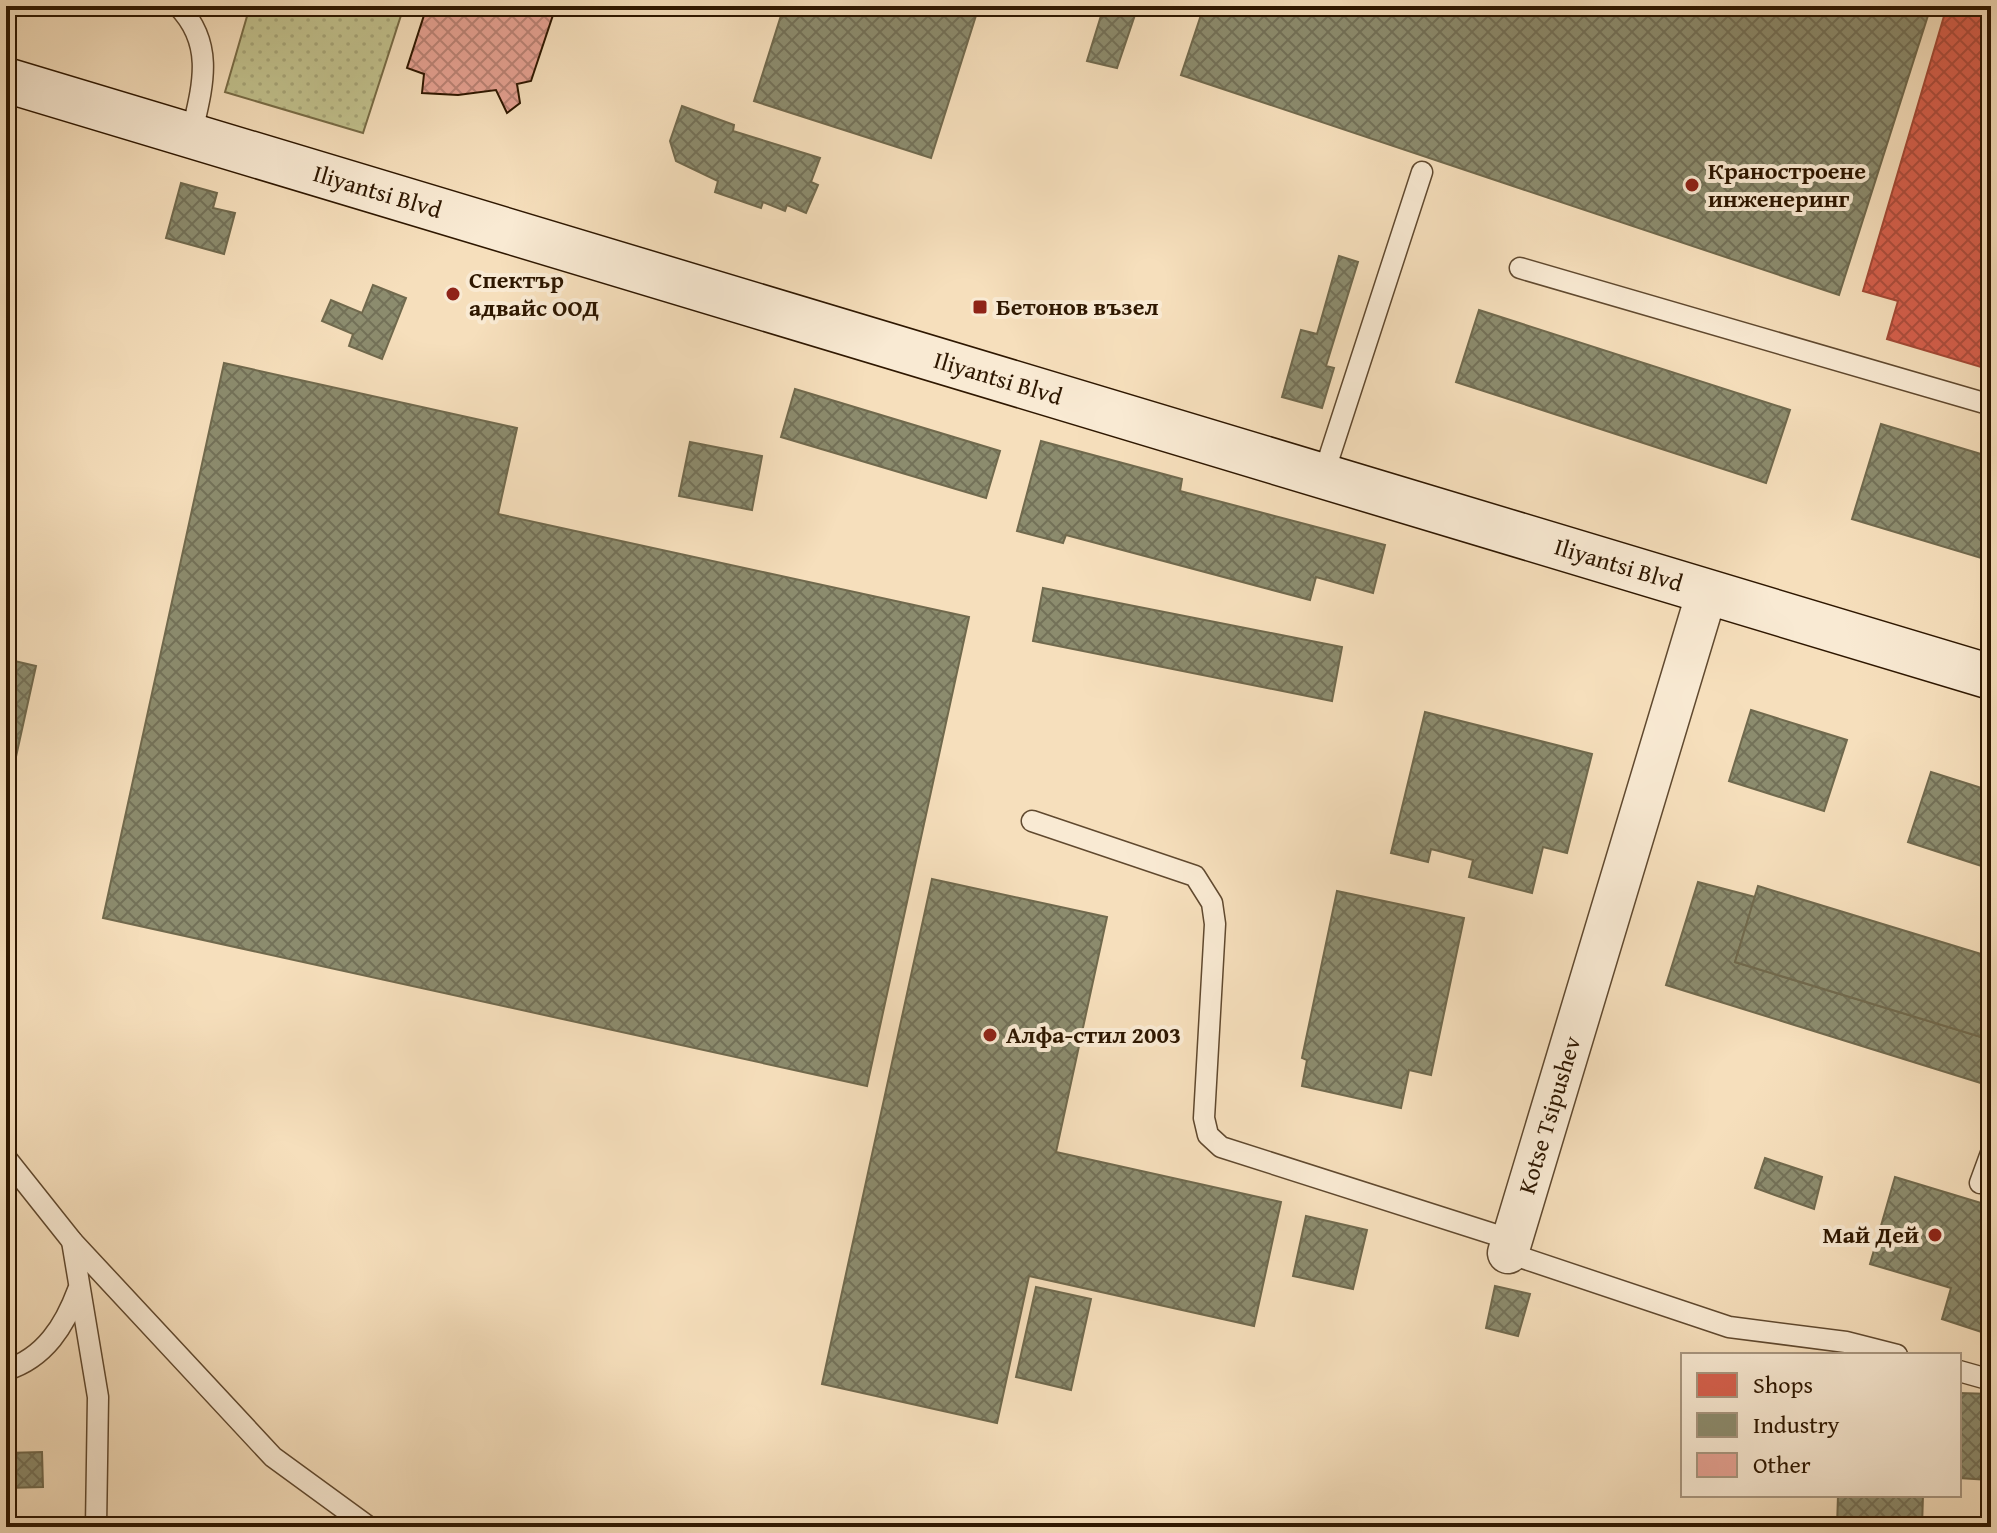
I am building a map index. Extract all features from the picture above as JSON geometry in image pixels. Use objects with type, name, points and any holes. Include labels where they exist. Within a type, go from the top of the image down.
[{"type":"street","name":"Iliyantsi Blvd","points":[[6,80],[1991,677]]},
{"type":"street","name":"Kotse Tsipushev","points":[[1510,1246],[1707,592]]},
{"type":"lane","points":[[178,6],[195,24],[205,74],[191,136]]},
{"type":"lane","points":[[1323,476],[1422,172]]},
{"type":"lane","points":[[1520,268],[1991,405]]},
{"type":"lane","points":[[1032,821],[1195,876],[1206,889],[1215,924],[1204,1118],[1208,1135],[1221,1147],[1510,1246],[1729,1327],[1846,1342],[1889,1353]]},
{"type":"lane","points":[[1980,1183],[1991,1153]]},
{"type":"lane","points":[[6,1158],[72,1241],[273,1457],[369,1527]]},
{"type":"lane","points":[[72,1241],[98,1397],[96,1527]]},
{"type":"lane","points":[[6,1370],[43,1350],[67,1321],[80,1286]]},
{"type":"lane","points":[[1961,1372],[1991,1380]]},
{"type":"green space","points":[[250,6],[404,6],[363,133],[225,92]]},
{"type":"building: Shops","points":[[1947,6],[1991,6],[1991,370],[1887,339],[1898,301],[1863,291]]},
{"type":"building: Industry","points":[[784,6],[979,6],[931,158],[754,101]]},
{"type":"building: Industry","points":[[1104,6],[1138,6],[1117,68],[1087,61]]},
{"type":"building: Industry","name":"Краностроене инженеринг","points":[[1204,6],[1931,6],[1839,295],[1181,75]]},
{"type":"building: Industry","points":[[682,106],[734,125],[733,131],[820,158],[811,182],[818,185],[806,213],[787,205],[785,211],[763,202],[761,208],[715,192],[718,181],[676,161],[670,141]]},
{"type":"building: Industry","points":[[181,183],[217,193],[213,208],[235,213],[224,254],[166,238]]},
{"type":"building: Industry","points":[[1339,256],[1358,262],[1326,366],[1334,368],[1322,408],[1282,397],[1301,330],[1317,334]]},
{"type":"building: Industry","points":[[373,285],[406,298],[382,359],[349,346],[353,334],[322,321],[331,300],[362,313]]},
{"type":"building: Industry","points":[[1479,310],[1790,410],[1766,483],[1456,382]]},
{"type":"building: Industry","points":[[224,363],[517,428],[498,514],[969,617],[867,1086],[103,918]]},
{"type":"building: Industry","points":[[795,389],[1000,451],[986,498],[781,437]]},
{"type":"building: Industry","points":[[1881,424],[1991,457],[1991,561],[1852,519]]},
{"type":"building: Industry","points":[[1041,441],[1182,479],[1180,491],[1385,545],[1373,593],[1316,577],[1310,600],[1066,535],[1063,543],[1017,531]]},
{"type":"building: Industry","points":[[690,442],[762,456],[752,510],[679,496]]},
{"type":"building: Industry","points":[[1043,588],[1342,647],[1332,701],[1033,641]]},
{"type":"building: Industry","points":[[6,659],[36,666],[6,802]]},
{"type":"building: Industry","points":[[1751,710],[1847,740],[1824,811],[1729,781]]},
{"type":"building: Industry","points":[[1425,712],[1592,754],[1567,853],[1543,847],[1532,893],[1469,877],[1473,860],[1431,849],[1428,862],[1391,853]]},
{"type":"building: Industry","points":[[1931,772],[1991,791],[1991,869],[1908,842]]},
{"type":"building: Industry","name":"Алфа-стил 2003","points":[[932,879],[1107,917],[1056,1152],[1281,1202],[1254,1326],[1029,1276],[997,1423],[822,1384]]},
{"type":"building: Industry","points":[[1698,882],[1755,897],[1735,962],[1981,1037],[1985,1024],[1991,1026],[1991,1072],[1987,1085],[1666,985]]},
{"type":"building: Industry","points":[[1758,886],[1991,957],[1991,1004],[1981,1037],[1735,962]]},
{"type":"building: Industry","points":[[1337,891],[1464,918],[1431,1075],[1409,1070],[1401,1108],[1302,1086],[1307,1060],[1302,1058]]},
{"type":"building: Industry","points":[[1765,1158],[1822,1177],[1814,1209],[1755,1188]]},
{"type":"building: Industry","name":"Май Дей","points":[[1895,1177],[1991,1206],[1991,1335],[1942,1319],[1951,1288],[1870,1264]]},
{"type":"building: Industry","points":[[1306,1216],[1367,1230],[1353,1289],[1293,1276]]},
{"type":"building: Industry","points":[[1495,1286],[1530,1294],[1518,1336],[1486,1328]]},
{"type":"building: Industry","points":[[1036,1287],[1091,1299],[1071,1390],[1016,1377]]},
{"type":"building: Industry","points":[[1961,1393],[1991,1394],[1989,1480],[1961,1478]]},
{"type":"building: Industry","points":[[42,1452],[43,1487],[6,1488],[6,1453]]},
{"type":"building: Industry","points":[[1838,1497],[1923,1497],[1922,1527],[1837,1527]]},
{"type":"building: Other","points":[[427,6],[556,6],[531,81],[517,84],[520,103],[507,113],[496,90],[458,95],[422,93],[424,74],[407,68]]},
{"type":"place","name":"Краностроене инженеринг","points":[[1692,185]]},
{"type":"place","name":"Спектър адвайс ООД","points":[[453,294]]},
{"type":"place","name":"Бетонов възел","points":[[980,307]]},
{"type":"place","name":"Алфа-стил 2003","points":[[990,1035]]},
{"type":"place","name":"Май Дей","points":[[1935,1235]]}]
